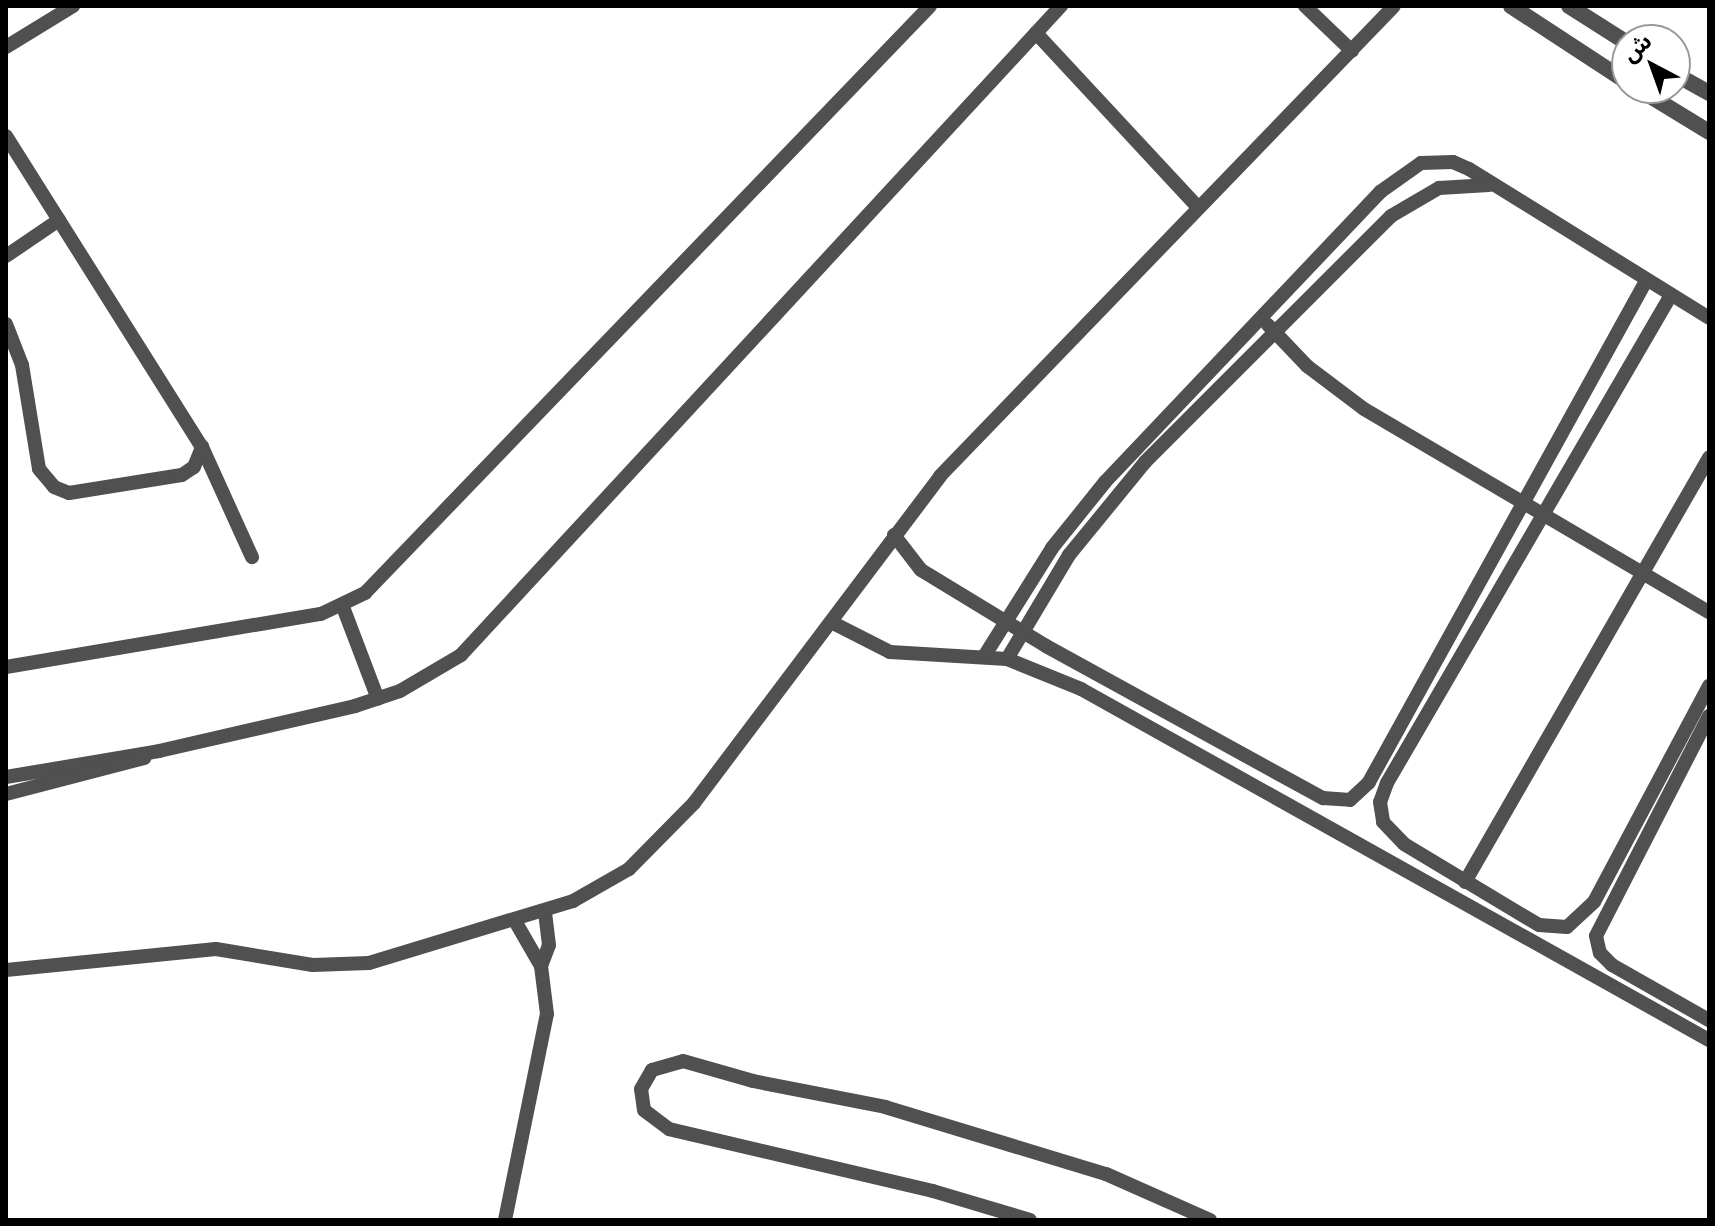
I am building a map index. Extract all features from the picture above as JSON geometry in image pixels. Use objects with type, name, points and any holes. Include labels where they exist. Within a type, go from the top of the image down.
[{"type":"street","points":[[6,47],[73,6]]},
{"type":"street","points":[[6,667],[343,607],[375,584],[930,6]]},
{"type":"street","points":[[6,794],[69,772],[378,699],[442,668],[479,639],[1061,6]]},
{"type":"street","points":[[1305,6],[1352,51]]},
{"type":"street","points":[[6,970],[216,949],[350,965],[515,921],[611,881],[664,838],[833,623],[894,535],[940,476],[1197,206],[1394,6]]},
{"type":"street","points":[[1511,6],[1611,72]]},
{"type":"street","points":[[1569,6],[1611,33]]},
{"type":"street","points":[[1036,33],[1197,206]]},
{"type":"street","points":[[1691,83],[1709,93]]},
{"type":"street","points":[[1663,104],[1709,132]]},
{"type":"street","points":[[6,136],[202,447],[252,557]]},
{"type":"street","points":[[985,655],[1077,515],[1261,316],[1406,170],[1421,163],[1453,162],[1709,318]]},
{"type":"street","points":[[1007,659],[1069,555],[1126,485],[1274,332],[1402,207],[1439,188],[1494,185]]},
{"type":"street","points":[[6,256],[59,220]]},
{"type":"street","points":[[894,535],[921,570],[1005,622],[1323,798],[1350,800],[1369,782],[1646,281]]},
{"type":"street","points":[[1671,295],[1541,512],[1380,802],[1383,822],[1395,839],[1465,882],[1548,929],[1567,927],[1583,918],[1709,686]]},
{"type":"street","points":[[1261,316],[1274,332],[1344,396],[1709,612]]},
{"type":"street","points":[[6,324],[22,365],[39,469],[54,487],[69,493],[182,475],[194,467],[202,447]]},
{"type":"street","points":[[1465,882],[1709,457]]},
{"type":"street","points":[[343,607],[378,699]]},
{"type":"street","points":[[833,623],[860,640],[903,655],[985,655],[1007,659],[1109,703],[1709,1040]]},
{"type":"street","points":[[1709,716],[1596,936],[1600,953],[1612,965],[1709,1020]]},
{"type":"street","points":[[6,777],[69,772]]},
{"type":"street","points":[[505,1220],[546,1031],[541,966],[550,933],[545,911]]},
{"type":"street","points":[[515,921],[541,966]]},
{"type":"street","points":[[1030,1220],[919,1187],[669,1129],[644,1110],[641,1089],[661,1064],[683,1061],[753,1081],[885,1107],[1106,1174],[1210,1220]]}]
